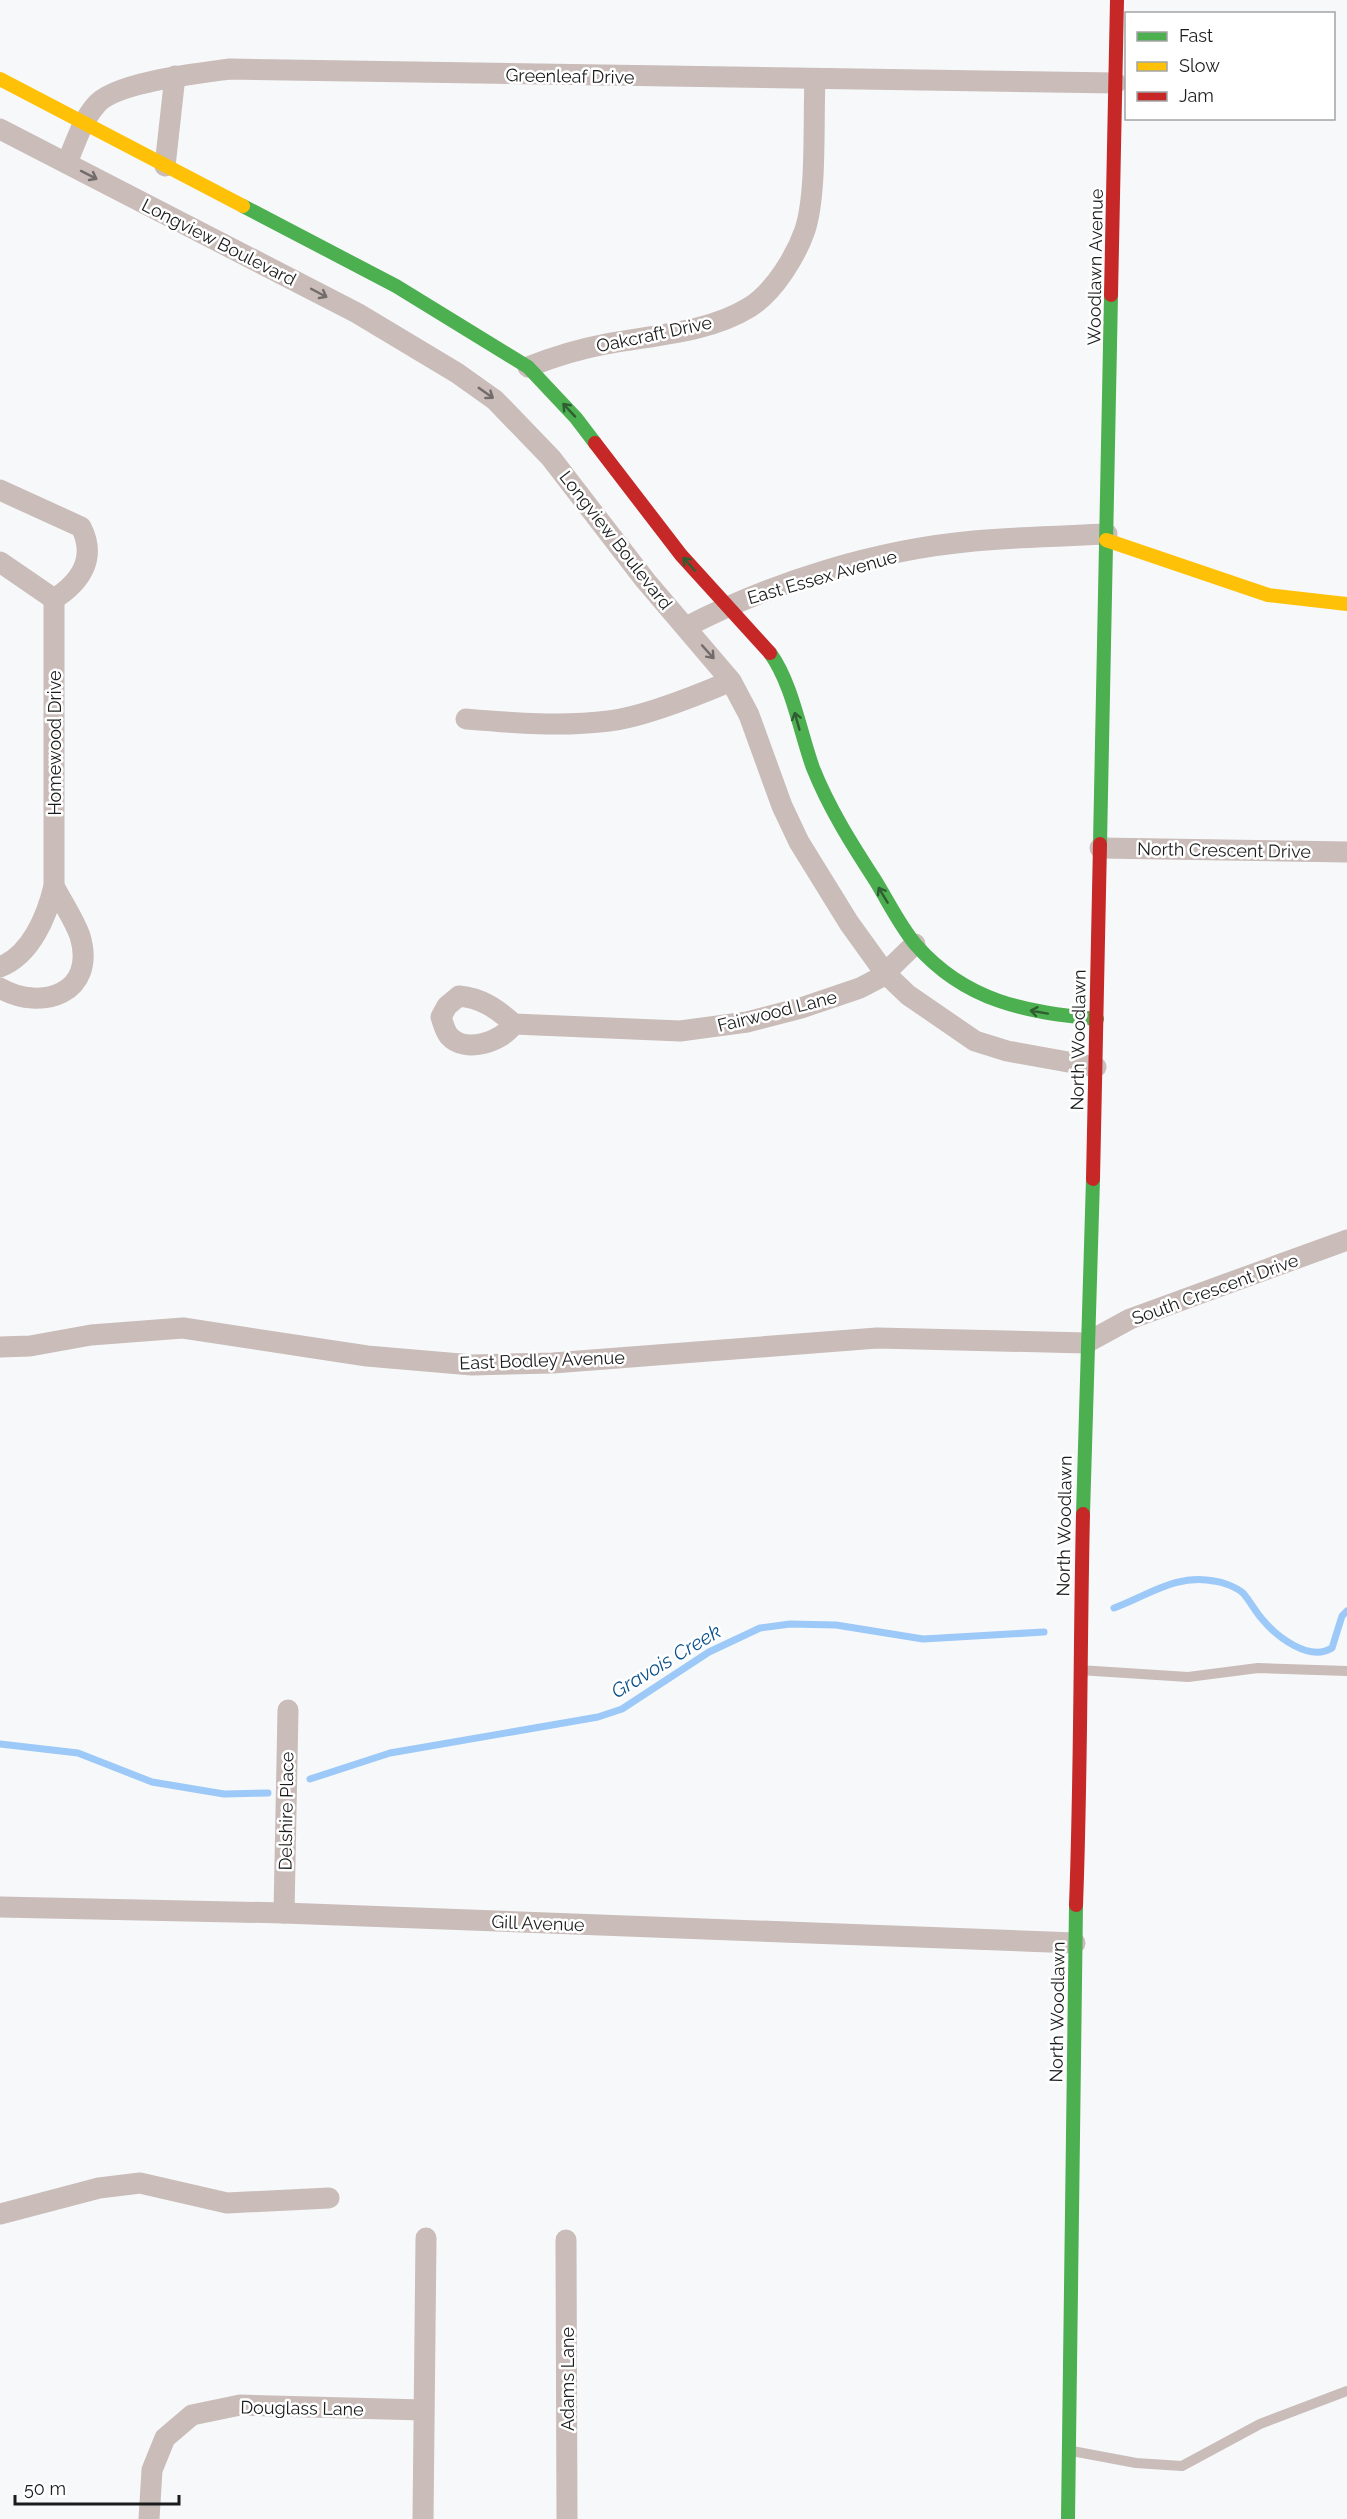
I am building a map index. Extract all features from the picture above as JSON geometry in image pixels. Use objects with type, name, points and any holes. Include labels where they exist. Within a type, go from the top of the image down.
[{"type":"street","name":"Woodlawn Avenue","points":[[1107,537],[1117,0]]},
{"type":"street","name":"Greenleaf Drive","points":[[66,163],[96,104],[112,93],[175,76],[230,69],[815,81],[1116,83]]},
{"type":"street","points":[[165,166],[175,76]]},
{"type":"street","points":[[0,79],[396,286],[528,367],[576,418],[681,555],[760,639],[777,662],[785,680],[800,733],[827,804],[915,944],[945,974],[998,1002],[1038,1013],[1097,1019]]},
{"type":"street","name":"Oakcraft Drive","points":[[528,367],[562,354],[604,344],[706,327],[751,306],[786,270],[805,229],[812,182],[815,81]]},
{"type":"street","name":"Longview Boulevard","points":[[0,129],[357,313],[457,373],[495,400],[551,458],[645,580],[731,681],[749,715],[782,806],[799,842],[849,923],[885,973],[926,1008],[975,1041],[1007,1051],[1096,1067]]},
{"type":"street","points":[[0,490],[81,527],[89,552],[86,568],[68,590],[54,599],[0,562]]},
{"type":"street","name":"East Essex Avenue","points":[[686,627],[727,606],[802,579],[881,557],[972,541],[1107,537],[1268,596],[1347,604]]},
{"type":"street","name":"North Woodlawn","points":[[1068,2519],[1076,1943],[1081,1771],[1079,1670],[1086,1343],[1096,1067],[1107,537]]},
{"type":"street","name":"Homewood Drive","points":[[0,967],[28,945],[46,916],[54,886],[54,599]]},
{"type":"street","points":[[466,719],[539,726],[611,721],[693,696],[731,681]]},
{"type":"street","name":"North Crescent Drive","points":[[1100,848],[1347,852]]},
{"type":"street","name":"Homewood Drive","points":[[0,988],[14,995],[49,997],[68,991],[78,979],[82,961],[80,936],[54,886]]},
{"type":"street","name":"Fairwood Lane","points":[[514,1024],[680,1031],[747,1022],[801,1008],[860,988],[885,973],[915,944]]},
{"type":"street","name":"South Crescent Drive","points":[[1086,1343],[1130,1319],[1347,1240]]},
{"type":"street","name":"East Bodley Avenue","points":[[0,1347],[30,1346],[91,1335],[183,1328],[368,1356],[472,1365],[553,1363],[877,1338],[1086,1343]]},
{"type":"street","name":"Delshire Place","points":[[284,1913],[288,1710]]},
{"type":"street","name":"Gill Avenue","points":[[0,1907],[284,1913],[1076,1943]]},
{"type":"street","points":[[0,2214],[99,2188],[140,2183],[227,2203],[329,2198]]},
{"type":"street","points":[[423,2519],[426,2238]]},
{"type":"street","name":"Adams Lane","points":[[566,2240],[567,2519]]},
{"type":"street","name":"Douglass Lane","points":[[149,2519],[152,2470],[165,2438],[192,2415],[240,2405],[423,2410]]},
{"type":"lane","points":[[1079,1670],[1188,1677],[1258,1668],[1347,1671]]},
{"type":"lane","points":[[1069,2451],[1136,2463],[1182,2466],[1260,2424],[1347,2391]]},
{"type":"waterway","name":"Gravois Creek","points":[[1114,1608],[1175,1583],[1200,1579],[1218,1582],[1243,1593],[1262,1619],[1285,1640],[1294,1646],[1313,1652],[1323,1652],[1332,1648],[1342,1616],[1347,1611]]},
{"type":"waterway","name":"Gravois Creek","points":[[310,1779],[390,1753],[598,1717],[622,1709],[709,1652],[760,1628],[790,1624],[836,1625],[923,1639],[1044,1632]]},
{"type":"waterway","name":"Gravois Creek","points":[[0,1744],[78,1753],[152,1782],[224,1794],[268,1793]]},
{"type":"traffic: fast","points":[[243,206],[396,286],[528,367],[576,418],[595,443]]},
{"type":"traffic: fast","points":[[1100,844],[1111,295]]},
{"type":"traffic: fast","points":[[770,653],[790,693],[813,768],[826,797],[899,922],[916,945],[955,980],[999,1001],[1022,1008],[1097,1019]]},
{"type":"traffic: fast","points":[[1083,1514],[1093,1179]]},
{"type":"traffic: fast","points":[[1068,2519],[1076,1905]]},
{"type":"traffic: slow","points":[[0,79],[243,206]]},
{"type":"traffic: slow","points":[[1106,540],[1268,595],[1347,604]]},
{"type":"traffic: jam","points":[[1111,295],[1117,0]]},
{"type":"traffic: jam","points":[[595,443],[681,555],[770,653]]},
{"type":"traffic: jam","points":[[1093,1179],[1100,844]]},
{"type":"traffic: jam","points":[[1076,1905],[1083,1514]]}]
